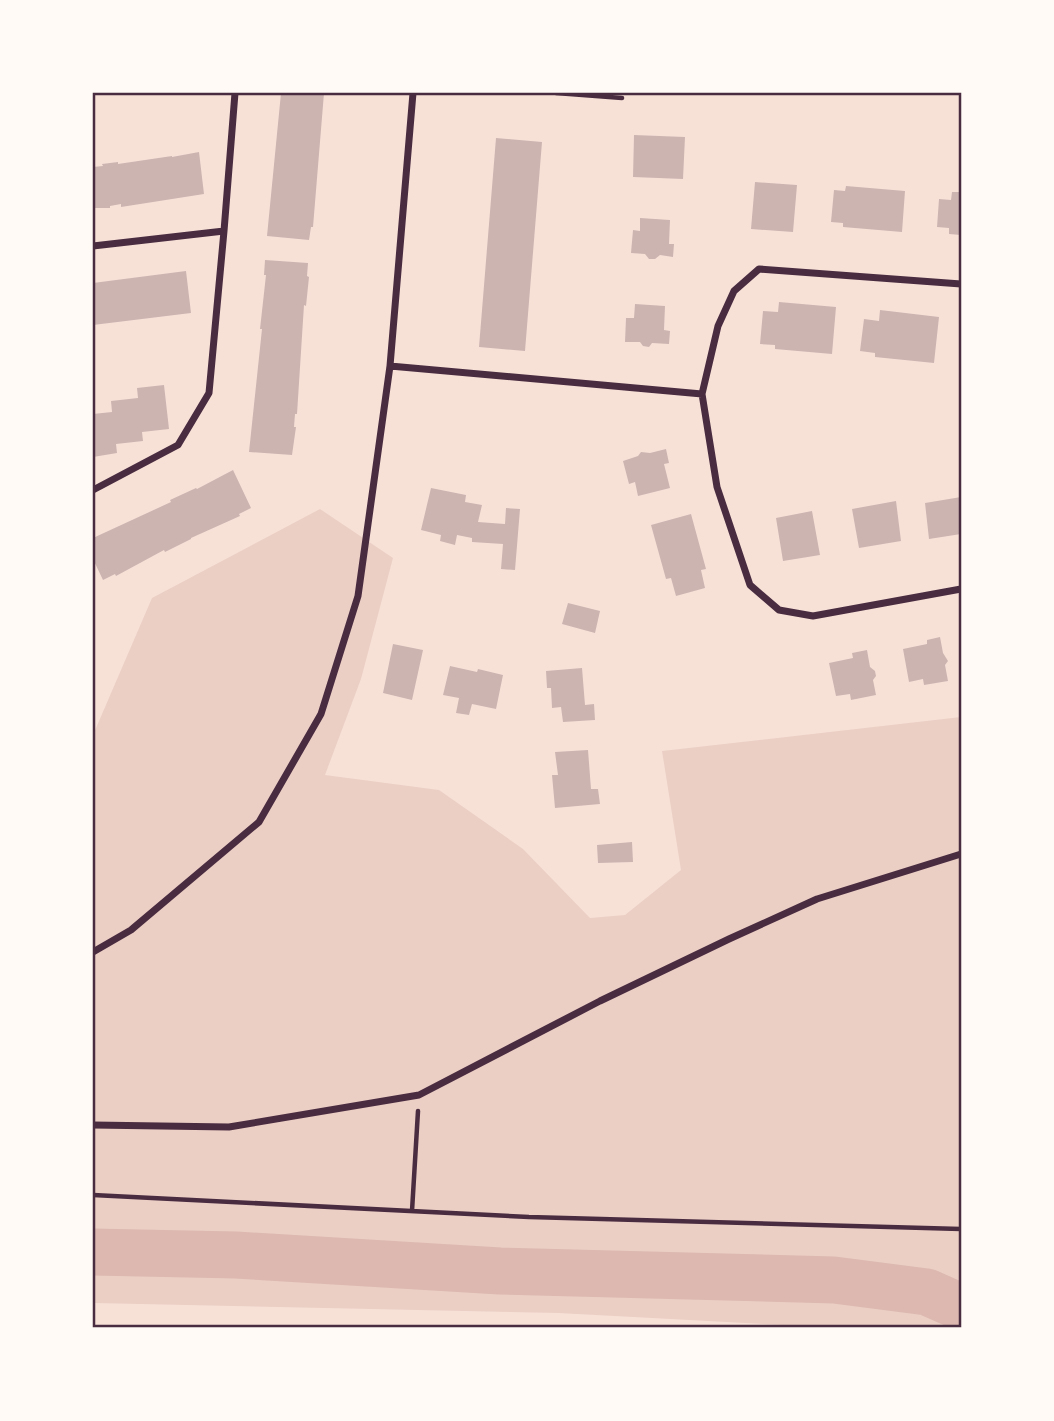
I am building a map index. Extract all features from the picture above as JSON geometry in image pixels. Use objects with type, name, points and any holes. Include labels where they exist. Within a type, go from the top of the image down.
[{"type":"street","points":[[93,490],[178,445],[209,393],[235,93]]},
{"type":"street","points":[[93,952],[131,930],[259,822],[321,714],[358,596],[390,366],[413,93]]},
{"type":"street","points":[[93,246],[224,231]]},
{"type":"street","points":[[961,284],[759,269],[734,291],[718,326],[702,394],[717,487],[750,585],[779,610],[813,616],[961,589]]},
{"type":"street","points":[[390,366],[702,394]]},
{"type":"street","points":[[93,1125],[229,1127],[419,1095],[600,1001],[729,939],[817,900],[961,854]]},
{"type":"path","points":[[556,93],[622,98]]},
{"type":"path","points":[[412,1211],[419,1095]]},
{"type":"path","points":[[93,1195],[529,1217],[961,1229]]},
{"type":"shaded area","points":[[320,509],[393,558],[361,679],[325,775],[439,790],[523,849],[590,918],[625,915],[681,870],[662,751],[961,717],[961,1328],[799,1328],[558,1313],[93,1303],[93,735],[152,598]]},
{"type":"building","points":[[281,93],[324,93],[313,227],[309,240],[267,236]]},
{"type":"building","points":[[634,135],[685,137],[683,179],[633,177]]},
{"type":"building","points":[[496,138],[542,142],[525,351],[479,347]]},
{"type":"building","points":[[199,152],[204,194],[121,207],[121,204],[110,208],[93,208],[93,167]]},
{"type":"building","points":[[755,182],[797,185],[793,232],[751,229]]},
{"type":"building","points":[[846,186],[905,191],[902,232],[843,227],[843,223],[831,222],[834,190],[845,191]]},
{"type":"building","points":[[952,192],[961,192],[961,235],[949,234],[949,228],[937,227],[939,199],[951,200]]},
{"type":"building","points":[[640,218],[670,220],[669,244],[674,244],[673,257],[660,255],[649,259],[645,254],[631,253],[633,230],[640,231]]},
{"type":"building","points":[[265,260],[308,263],[309,277],[306,306],[304,305],[292,455],[249,452],[262,329]]},
{"type":"building","points":[[186,271],[191,313],[93,325],[93,283]]},
{"type":"building","points":[[779,302],[836,307],[832,354],[775,349],[775,345],[760,344],[763,311],[778,312]]},
{"type":"building","points":[[635,304],[665,306],[664,330],[670,331],[669,344],[652,343],[649,347],[640,342],[625,342],[626,318],[634,318]]},
{"type":"building","points":[[880,310],[939,317],[934,363],[875,357],[875,353],[860,351],[864,319],[879,321]]},
{"type":"building","points":[[164,385],[169,429],[142,432],[143,441],[116,444],[117,453],[93,457],[93,414],[112,412],[111,401],[138,398],[137,388]]},
{"type":"building","points":[[666,449],[669,463],[664,464],[670,488],[638,496],[635,482],[629,484],[623,461],[638,456],[641,452]]},
{"type":"building","points":[[233,470],[251,508],[239,514],[240,516],[103,580],[93,559],[93,538]]},
{"type":"building","points":[[431,488],[466,495],[465,502],[482,505],[478,522],[505,524],[506,508],[520,509],[515,570],[501,569],[503,544],[472,542],[472,538],[457,535],[455,545],[440,541],[441,535],[421,530]]},
{"type":"building","points":[[961,497],[961,534],[929,539],[925,503]]},
{"type":"building","points":[[896,501],[901,541],[859,548],[852,509]]},
{"type":"building","points":[[812,511],[820,555],[783,561],[776,518]]},
{"type":"building","points":[[691,514],[706,569],[701,570],[705,588],[676,596],[671,578],[666,579],[651,525]]},
{"type":"building","points":[[568,603],[600,611],[595,633],[562,624]]},
{"type":"building","points":[[940,637],[943,653],[948,661],[945,665],[948,681],[924,685],[923,679],[909,682],[903,649],[927,644],[927,640]]},
{"type":"building","points":[[393,644],[423,650],[412,700],[383,693]]},
{"type":"building","points":[[867,650],[870,667],[876,676],[873,680],[876,695],[851,700],[850,694],[836,696],[829,663],[853,658],[852,653]]},
{"type":"building","points":[[450,666],[503,675],[496,709],[472,704],[469,715],[456,713],[459,698],[443,695]]},
{"type":"building","points":[[582,668],[585,705],[594,704],[595,720],[563,722],[561,707],[552,708],[551,688],[547,688],[546,671]]},
{"type":"building","points":[[588,750],[591,789],[598,789],[600,804],[555,808],[552,775],[558,775],[555,752]]},
{"type":"building","points":[[632,842],[633,862],[598,863],[597,845]]},
{"type":"waterway","points":[[93,1252],[236,1255],[500,1271],[834,1280],[927,1292],[961,1307]]}]
